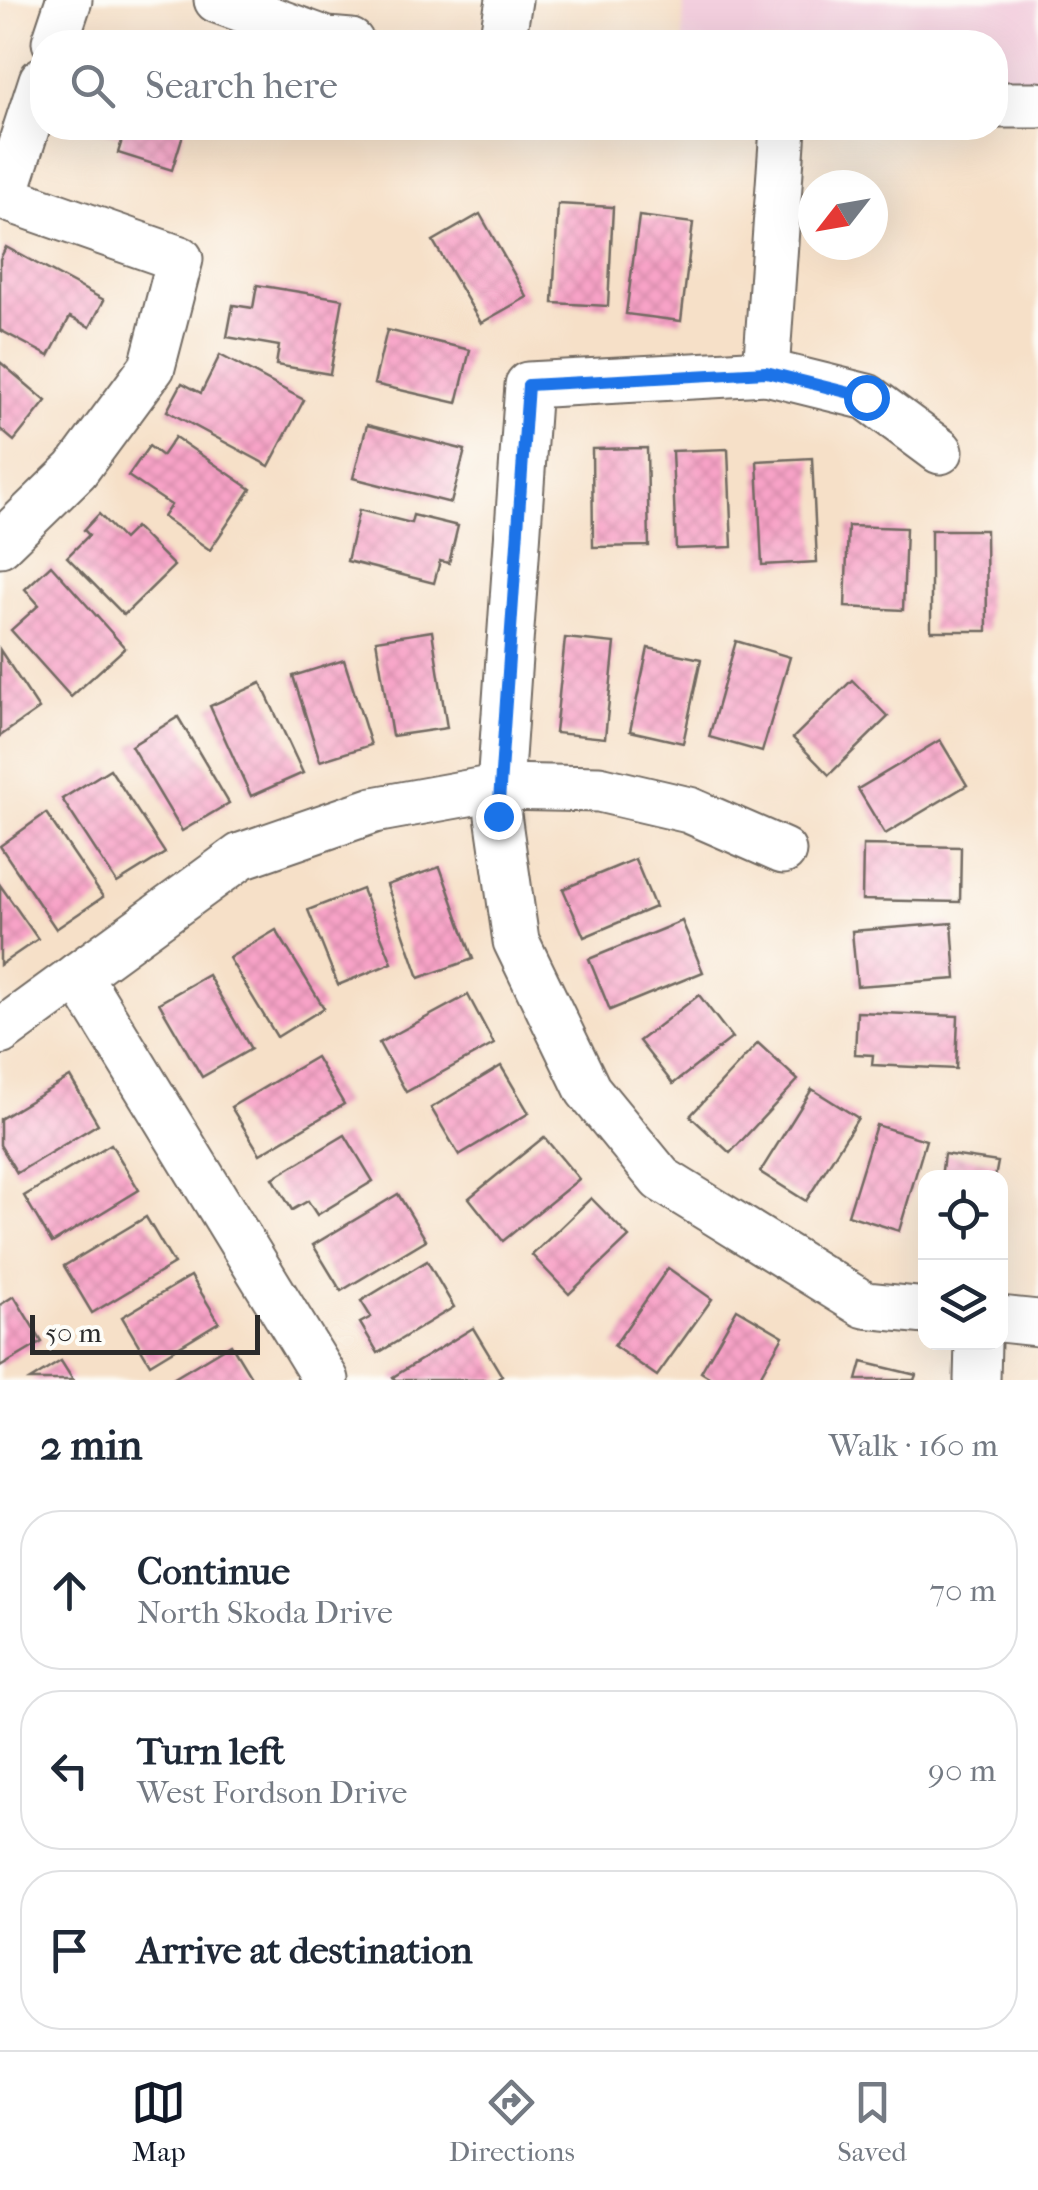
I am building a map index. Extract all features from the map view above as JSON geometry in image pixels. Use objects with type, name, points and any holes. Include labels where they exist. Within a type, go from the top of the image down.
[{"type":"street","points":[[59,30],[69,0]]},
{"type":"street","points":[[217,0],[300,30]]},
{"type":"street","points":[[504,30],[509,0]]},
{"type":"street","points":[[1008,105],[1038,104]]},
{"type":"street","points":[[0,544],[76,470],[152,367],[180,260],[2,196],[30,115]]},
{"type":"street","points":[[766,372],[782,140]]},
{"type":"street","points":[[918,1311],[865,1305],[662,1180],[588,1090],[516,941],[498,816],[528,385],[766,372],[866,397],[940,450]]},
{"type":"street","points":[[0,1032],[241,856],[374,810],[501,787],[599,789],[688,810],[783,851]]},
{"type":"street","points":[[78,975],[326,1380]]},
{"type":"street","points":[[1008,1320],[1038,1323]]},
{"type":"street","points":[[977,1380],[978,1350]]},
{"type":"shaded area","points":[[684,0],[1038,0],[1038,105],[1008,105],[1008,30],[683,30]]},
{"type":"building","points":[[122,140],[181,140],[172,170],[118,153]]},
{"type":"building","points":[[558,204],[613,207],[608,306],[553,303]]},
{"type":"building","points":[[480,214],[527,297],[481,323],[433,241]]},
{"type":"building","points":[[639,216],[693,223],[681,321],[626,314]]},
{"type":"building","points":[[6,247],[104,300],[90,327],[70,317],[49,356],[0,330],[0,259]]},
{"type":"building","points":[[257,285],[343,299],[330,374],[276,365],[279,346],[227,337],[233,305],[253,308]]},
{"type":"building","points":[[387,330],[470,350],[457,403],[374,384]]},
{"type":"building","points":[[220,355],[304,400],[269,466],[167,411],[182,383],[201,393]]},
{"type":"building","points":[[0,362],[46,401],[14,441],[0,429]]},
{"type":"building","points":[[367,425],[465,450],[451,503],[353,478]]},
{"type":"building","points":[[175,437],[251,489],[210,550],[163,517],[171,505],[128,476],[149,446],[162,456]]},
{"type":"building","points":[[647,448],[649,546],[593,547],[592,449]]},
{"type":"building","points":[[728,449],[732,547],[676,549],[672,451]]},
{"type":"building","points":[[812,458],[817,562],[762,565],[757,461]]},
{"type":"building","points":[[359,510],[411,523],[413,515],[458,526],[449,563],[440,561],[434,583],[347,561]]},
{"type":"building","points":[[99,514],[123,539],[135,527],[174,566],[124,615],[67,557],[89,535],[84,530]]},
{"type":"building","points":[[848,526],[906,528],[903,610],[845,607]]},
{"type":"building","points":[[931,530],[986,530],[987,631],[931,631]]},
{"type":"building","points":[[51,565],[125,648],[71,697],[11,630],[39,605],[25,589]]},
{"type":"building","points":[[432,631],[447,728],[392,736],[376,640]]},
{"type":"building","points":[[565,638],[615,643],[605,738],[555,733]]},
{"type":"building","points":[[736,641],[790,657],[762,752],[709,737]]},
{"type":"building","points":[[648,648],[701,659],[683,743],[630,731]]},
{"type":"building","points":[[0,650],[39,709],[0,736]]},
{"type":"building","points":[[344,660],[371,745],[320,761],[293,676]]},
{"type":"building","points":[[852,680],[888,717],[829,775],[793,738]]},
{"type":"building","points":[[261,683],[303,773],[251,796],[210,706]]},
{"type":"building","points":[[178,717],[229,803],[182,831],[131,746]]},
{"type":"building","points":[[940,740],[967,785],[885,834],[858,789]]},
{"type":"building","points":[[110,769],[165,853],[117,883],[62,799]]},
{"type":"building","points":[[46,813],[103,897],[56,929],[0,846]]},
{"type":"building","points":[[863,845],[961,847],[960,902],[862,900]]},
{"type":"building","points":[[635,859],[655,907],[584,937],[563,889]]},
{"type":"building","points":[[440,867],[473,959],[419,978],[387,885]]},
{"type":"building","points":[[0,885],[38,939],[0,965]]},
{"type":"building","points":[[362,889],[392,963],[338,985],[308,910]]},
{"type":"building","points":[[682,921],[703,972],[610,1010],[589,959]]},
{"type":"building","points":[[952,923],[956,979],[857,986],[852,931]]},
{"type":"building","points":[[276,930],[324,1008],[277,1037],[229,958]]},
{"type":"building","points":[[208,975],[251,1049],[202,1077],[159,1003]]},
{"type":"building","points":[[468,995],[494,1044],[406,1092],[379,1043]]},
{"type":"building","points":[[699,995],[732,1038],[673,1084],[639,1041]]},
{"type":"building","points":[[857,1012],[958,1016],[956,1069],[872,1065],[873,1055],[855,1054]]},
{"type":"building","points":[[758,1043],[798,1080],[730,1153],[690,1116]]},
{"type":"building","points":[[316,1057],[344,1104],[260,1154],[231,1107]]},
{"type":"building","points":[[501,1066],[529,1113],[459,1155],[431,1108]]},
{"type":"building","points":[[70,1077],[98,1124],[17,1173],[0,1145],[0,1119]]},
{"type":"building","points":[[812,1089],[858,1118],[806,1201],[760,1172]]},
{"type":"building","points":[[876,1125],[926,1140],[899,1231],[848,1215]]},
{"type":"building","points":[[345,1135],[373,1181],[317,1215],[308,1201],[292,1210],[273,1178]]},
{"type":"building","points":[[544,1137],[579,1179],[503,1241],[469,1198]]},
{"type":"building","points":[[111,1144],[139,1190],[52,1243],[24,1196]]},
{"type":"building","points":[[944,1154],[998,1162],[996,1170],[942,1170]]},
{"type":"building","points":[[398,1194],[426,1240],[341,1291],[313,1245]]},
{"type":"building","points":[[591,1198],[629,1237],[569,1294],[532,1255]]},
{"type":"building","points":[[146,1217],[174,1264],[92,1313],[64,1266]]},
{"type":"building","points":[[427,1261],[454,1307],[378,1353],[360,1323],[371,1317],[361,1301]]},
{"type":"building","points":[[668,1268],[712,1299],[657,1376],[614,1346]]},
{"type":"building","points":[[191,1276],[219,1322],[150,1364],[122,1317]]},
{"type":"building","points":[[14,1296],[42,1342],[0,1367],[0,1305]]},
{"type":"building","points":[[737,1309],[783,1336],[758,1380],[714,1380],[701,1372]]},
{"type":"building","points":[[473,1328],[502,1376],[496,1380],[393,1377]]},
{"type":"building","points":[[231,1344],[253,1380],[171,1380]]},
{"type":"building","points":[[61,1361],[73,1380],[30,1380]]},
{"type":"building","points":[[862,1362],[916,1375],[914,1380],[857,1380]]},
{"type":"route","points":[[498,816],[528,385],[766,372],[866,397]]}]
